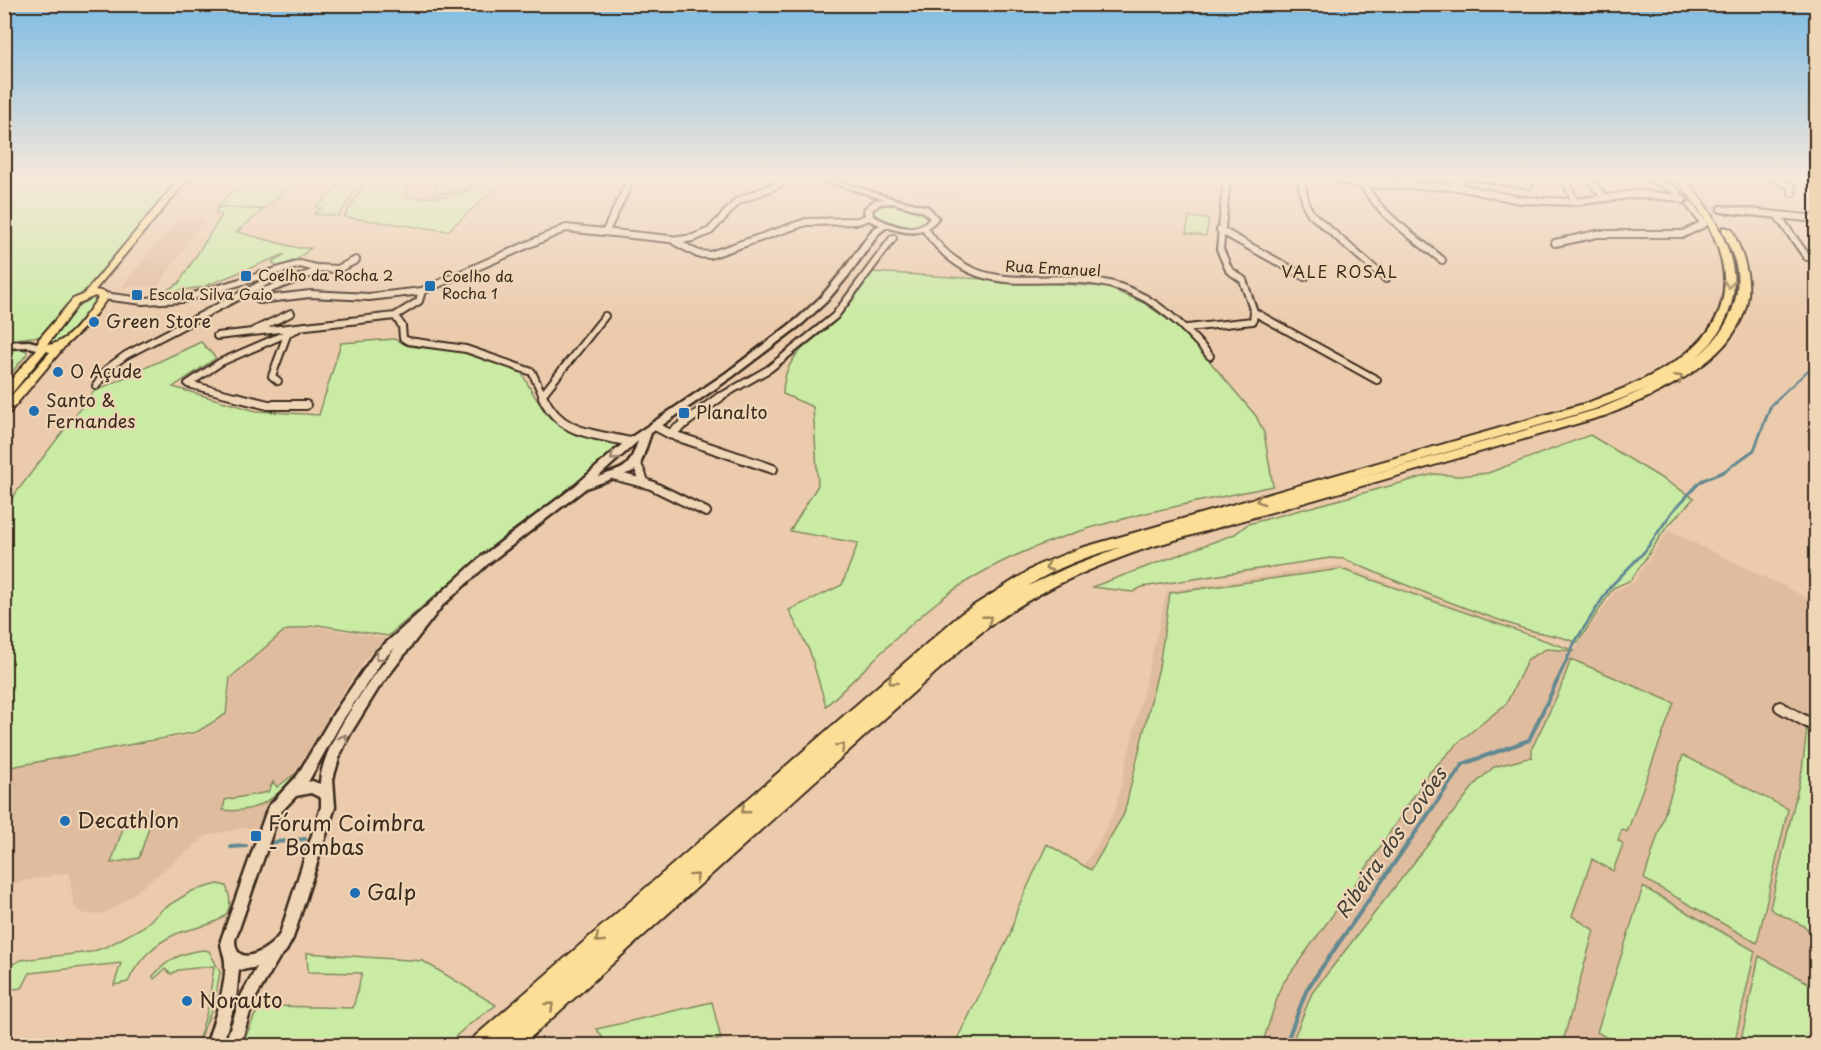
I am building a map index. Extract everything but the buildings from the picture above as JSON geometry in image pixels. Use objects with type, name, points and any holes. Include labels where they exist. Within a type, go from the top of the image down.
[{"type":"highway","points":[[506,1046],[988,618],[1046,583],[1085,564],[1228,515],[1421,460],[1629,392],[1660,378],[1702,347],[1723,316],[1728,298],[1728,260],[1715,226]]},
{"type":"highway","points":[[1421,460],[1516,439],[1638,399],[1671,383],[1713,351],[1735,320],[1741,301],[1739,261],[1725,226]]},
{"type":"highway","points":[[479,1046],[967,617],[1043,569],[1126,538],[1228,515]]},
{"type":"main road","points":[[4,396],[76,301],[87,294],[145,226]]},
{"type":"main road","points":[[4,411],[66,342],[156,226]]},
{"type":"main road","points":[[87,294],[102,297]]},
{"type":"main road","points":[[43,344],[60,346]]},
{"type":"street","points":[[606,231],[608,226]]},
{"type":"street","points":[[316,268],[309,276],[269,289],[258,297],[268,301],[324,293],[369,297],[422,291],[554,231],[574,227],[670,239],[695,238],[709,233],[715,226]]},
{"type":"street","points":[[670,239],[698,254],[710,255],[794,226]]},
{"type":"street","points":[[874,226],[876,231]]},
{"type":"street","points":[[607,476],[630,442],[765,350],[799,322],[823,300],[876,231],[884,226]]},
{"type":"street","points":[[893,226],[905,230],[927,226]]},
{"type":"street","points":[[1187,328],[1253,321],[1254,312],[1243,280],[1229,270],[1220,249],[1221,226]]},
{"type":"street","points":[[1325,226],[1386,279]]},
{"type":"street","points":[[1402,226],[1443,261]]},
{"type":"street","points":[[1555,243],[1595,234],[1654,236],[1687,232],[1700,226]]},
{"type":"street","points":[[1785,226],[1807,257]]},
{"type":"street","name":"Rua Emanuel","points":[[924,228],[933,240],[971,272],[1006,279],[1104,283],[1148,301],[1187,328],[1210,356]]},
{"type":"street","points":[[1220,230],[1305,277]]},
{"type":"street","points":[[670,435],[726,392],[769,369],[834,316],[893,238]]},
{"type":"street","points":[[102,297],[148,303],[173,301],[210,293],[260,274],[300,264],[316,268],[338,269],[356,260]]},
{"type":"street","points":[[96,386],[107,369],[126,355],[268,281],[260,274]]},
{"type":"street","points":[[217,336],[395,316],[419,300],[423,295],[422,291]]},
{"type":"street","points":[[1254,312],[1377,380]]},
{"type":"street","points":[[252,332],[291,313]]},
{"type":"street","points":[[395,316],[402,326],[403,338],[408,341],[466,348],[525,367],[532,372],[551,413],[569,428],[630,442],[639,451]]},
{"type":"street","points":[[543,394],[604,316]]},
{"type":"street","points":[[304,326],[221,362],[188,384],[268,405],[306,405]]},
{"type":"street","points":[[278,381],[272,376],[287,334]]},
{"type":"street","points":[[4,345],[43,344]]},
{"type":"street","points":[[655,426],[670,435],[773,469]]},
{"type":"street","points":[[273,953],[254,963],[242,963],[233,959],[228,951],[228,940],[274,810],[294,790],[371,666],[404,631],[511,538],[579,489],[607,476],[626,473],[636,462],[646,433]]},
{"type":"street","points":[[636,462],[644,481]]},
{"type":"street","points":[[607,476],[644,481],[673,498],[706,512]]},
{"type":"street","points":[[232,1046],[247,999],[273,953],[286,938],[328,807],[325,793],[332,762],[360,708],[388,666],[437,604]]},
{"type":"street","points":[[1780,707],[1816,727]]},
{"type":"street","points":[[294,790],[312,788],[325,793]]},
{"type":"street","points":[[214,1046],[228,999],[233,959]]},
{"type":"shaded area","points":[[171,226],[199,226],[158,286],[121,287]]},
{"type":"shaded area","points":[[1668,530],[1816,602],[1816,1045],[972,1046],[980,1023],[1098,843],[1115,810],[1167,591],[1340,565],[1575,650],[1616,590],[1634,582]]},
{"type":"shaded area","points":[[317,627],[387,638],[366,658],[327,716],[325,728],[296,778],[270,803],[260,829],[245,828],[208,835],[118,906],[104,913],[91,915],[82,913],[74,906],[69,872],[5,885],[5,787],[12,767],[198,734],[227,714],[232,678],[283,632]]},
{"type":"green space","points":[[4,226],[140,226],[88,289],[77,297],[43,336],[5,340]]},
{"type":"green space","points":[[215,226],[244,226],[237,232],[298,248],[311,248],[297,259],[278,268],[272,262],[285,254],[203,287],[162,293],[179,283]]},
{"type":"green space","points":[[411,226],[454,226],[448,231]]},
{"type":"green space","points":[[1187,226],[1208,226],[1206,236],[1186,233]]},
{"type":"green space","points":[[873,272],[1106,287],[1144,303],[1184,331],[1256,416],[1264,433],[1273,486],[1141,514],[1053,540],[1012,557],[972,578],[936,603],[826,706],[810,652],[789,610],[842,585],[858,543],[790,531],[818,485],[813,407],[783,394],[785,379],[795,357],[842,314]]},
{"type":"green space","points":[[96,295],[98,299],[64,342],[47,345],[81,300]]},
{"type":"green space","points":[[394,339],[409,346],[462,352],[521,372],[540,405],[554,422],[575,434],[621,443],[571,488],[501,539],[388,636],[318,625],[284,631],[230,678],[226,714],[197,732],[11,767],[5,783],[5,507],[93,392],[201,342],[216,358],[173,387],[256,411],[319,415],[341,343]]},
{"type":"green space","points":[[5,350],[27,351],[27,354],[8,377],[5,377]]},
{"type":"green space","points":[[1590,435],[1694,498],[1666,528],[1631,580],[1613,588],[1578,643],[1524,629],[1472,611],[1344,559],[1330,558],[1142,587],[1133,592],[1092,587],[1235,534],[1248,524],[1434,474],[1459,476],[1488,473]]},
{"type":"green space","points":[[1341,569],[1575,651],[1546,649],[1528,659],[1506,704],[1460,741],[1429,773],[1361,876],[1281,986],[1262,1045],[954,1045],[1010,935],[1017,910],[1047,844],[1091,870],[1124,814],[1159,667],[1170,593]]},
{"type":"green space","points":[[1571,659],[1674,703],[1627,832],[1622,829],[1618,840],[1623,844],[1613,871],[1592,859],[1572,916],[1594,930],[1562,1045],[1291,1045],[1312,993],[1477,782],[1494,767],[1532,757],[1532,748],[1559,692]]},
{"type":"green space","points":[[1807,729],[1816,734],[1816,937],[1804,926],[1770,908],[1802,770]]},
{"type":"green space","points":[[1683,755],[1788,809],[1757,943],[1644,879]]},
{"type":"green space","points":[[296,773],[281,790],[264,803],[245,810],[223,810],[225,800],[268,792],[273,782],[277,787]]},
{"type":"green space","points":[[154,812],[139,858],[111,863],[127,817]]},
{"type":"green space","points":[[218,884],[226,886],[230,899],[229,909],[224,916],[207,925],[176,934],[161,942],[142,960],[128,982],[114,985],[121,963],[30,973],[22,988],[5,990],[5,968],[21,960],[91,952],[108,946],[143,927],[164,908],[192,891]]},
{"type":"green space","points":[[1643,887],[1755,951],[1734,1045],[1619,1045],[1597,1032]]},
{"type":"green space","points":[[203,950],[209,951],[220,972],[214,1004],[197,1045],[208,1008],[214,966],[178,970],[171,974],[165,969],[154,979],[153,976],[175,958]]},
{"type":"green space","points":[[307,953],[423,961],[496,1005],[446,1045],[242,1045],[255,1015],[267,1000],[275,1006],[353,1008],[362,973],[308,972]]},
{"type":"green space","points":[[1759,956],[1816,987],[1816,1045],[1740,1045]]},
{"type":"green space","points":[[712,1002],[721,1039],[697,1045],[607,1045],[597,1029]]},
{"type":"waterway","name":"Ribeira dos Covões","points":[[1778,398],[1816,363]]},
{"type":"waterway","name":"Ribeira dos Covões","points":[[1556,683],[1575,642],[1610,587],[1645,551],[1673,511],[1701,481],[1723,472],[1754,450],[1771,405],[1780,397]]},
{"type":"waterway","name":"Ribeira dos Covões","points":[[1285,1046],[1307,989],[1463,764],[1529,740],[1557,681]]},
{"type":"waterway","points":[[268,843],[305,839]]},
{"type":"waterway","points":[[231,847],[246,846]]},
{"type":"place","name":"Coelho da Rocha 2","points":[[246,276]]},
{"type":"place","name":"Coelho da Rocha 1","points":[[430,286]]},
{"type":"place","name":"Escola Silva Gaio","points":[[137,295]]},
{"type":"place","name":"Green Store","points":[[94,322]]},
{"type":"place","name":"O Açude","points":[[58,372]]},
{"type":"place","name":"Santo & Fernandes","points":[[34,411]]},
{"type":"place","name":"Planalto","points":[[684,413]]},
{"type":"place","name":"Decathlon","points":[[65,821]]},
{"type":"place","name":"Fórum Coimbra - Bombas","points":[[256,836]]},
{"type":"place","name":"Galp","points":[[355,893]]},
{"type":"place","name":"Norauto","points":[[187,1001]]},
{"type":"district","name":"VALE ROSAL","points":[[1340,272]]}]
